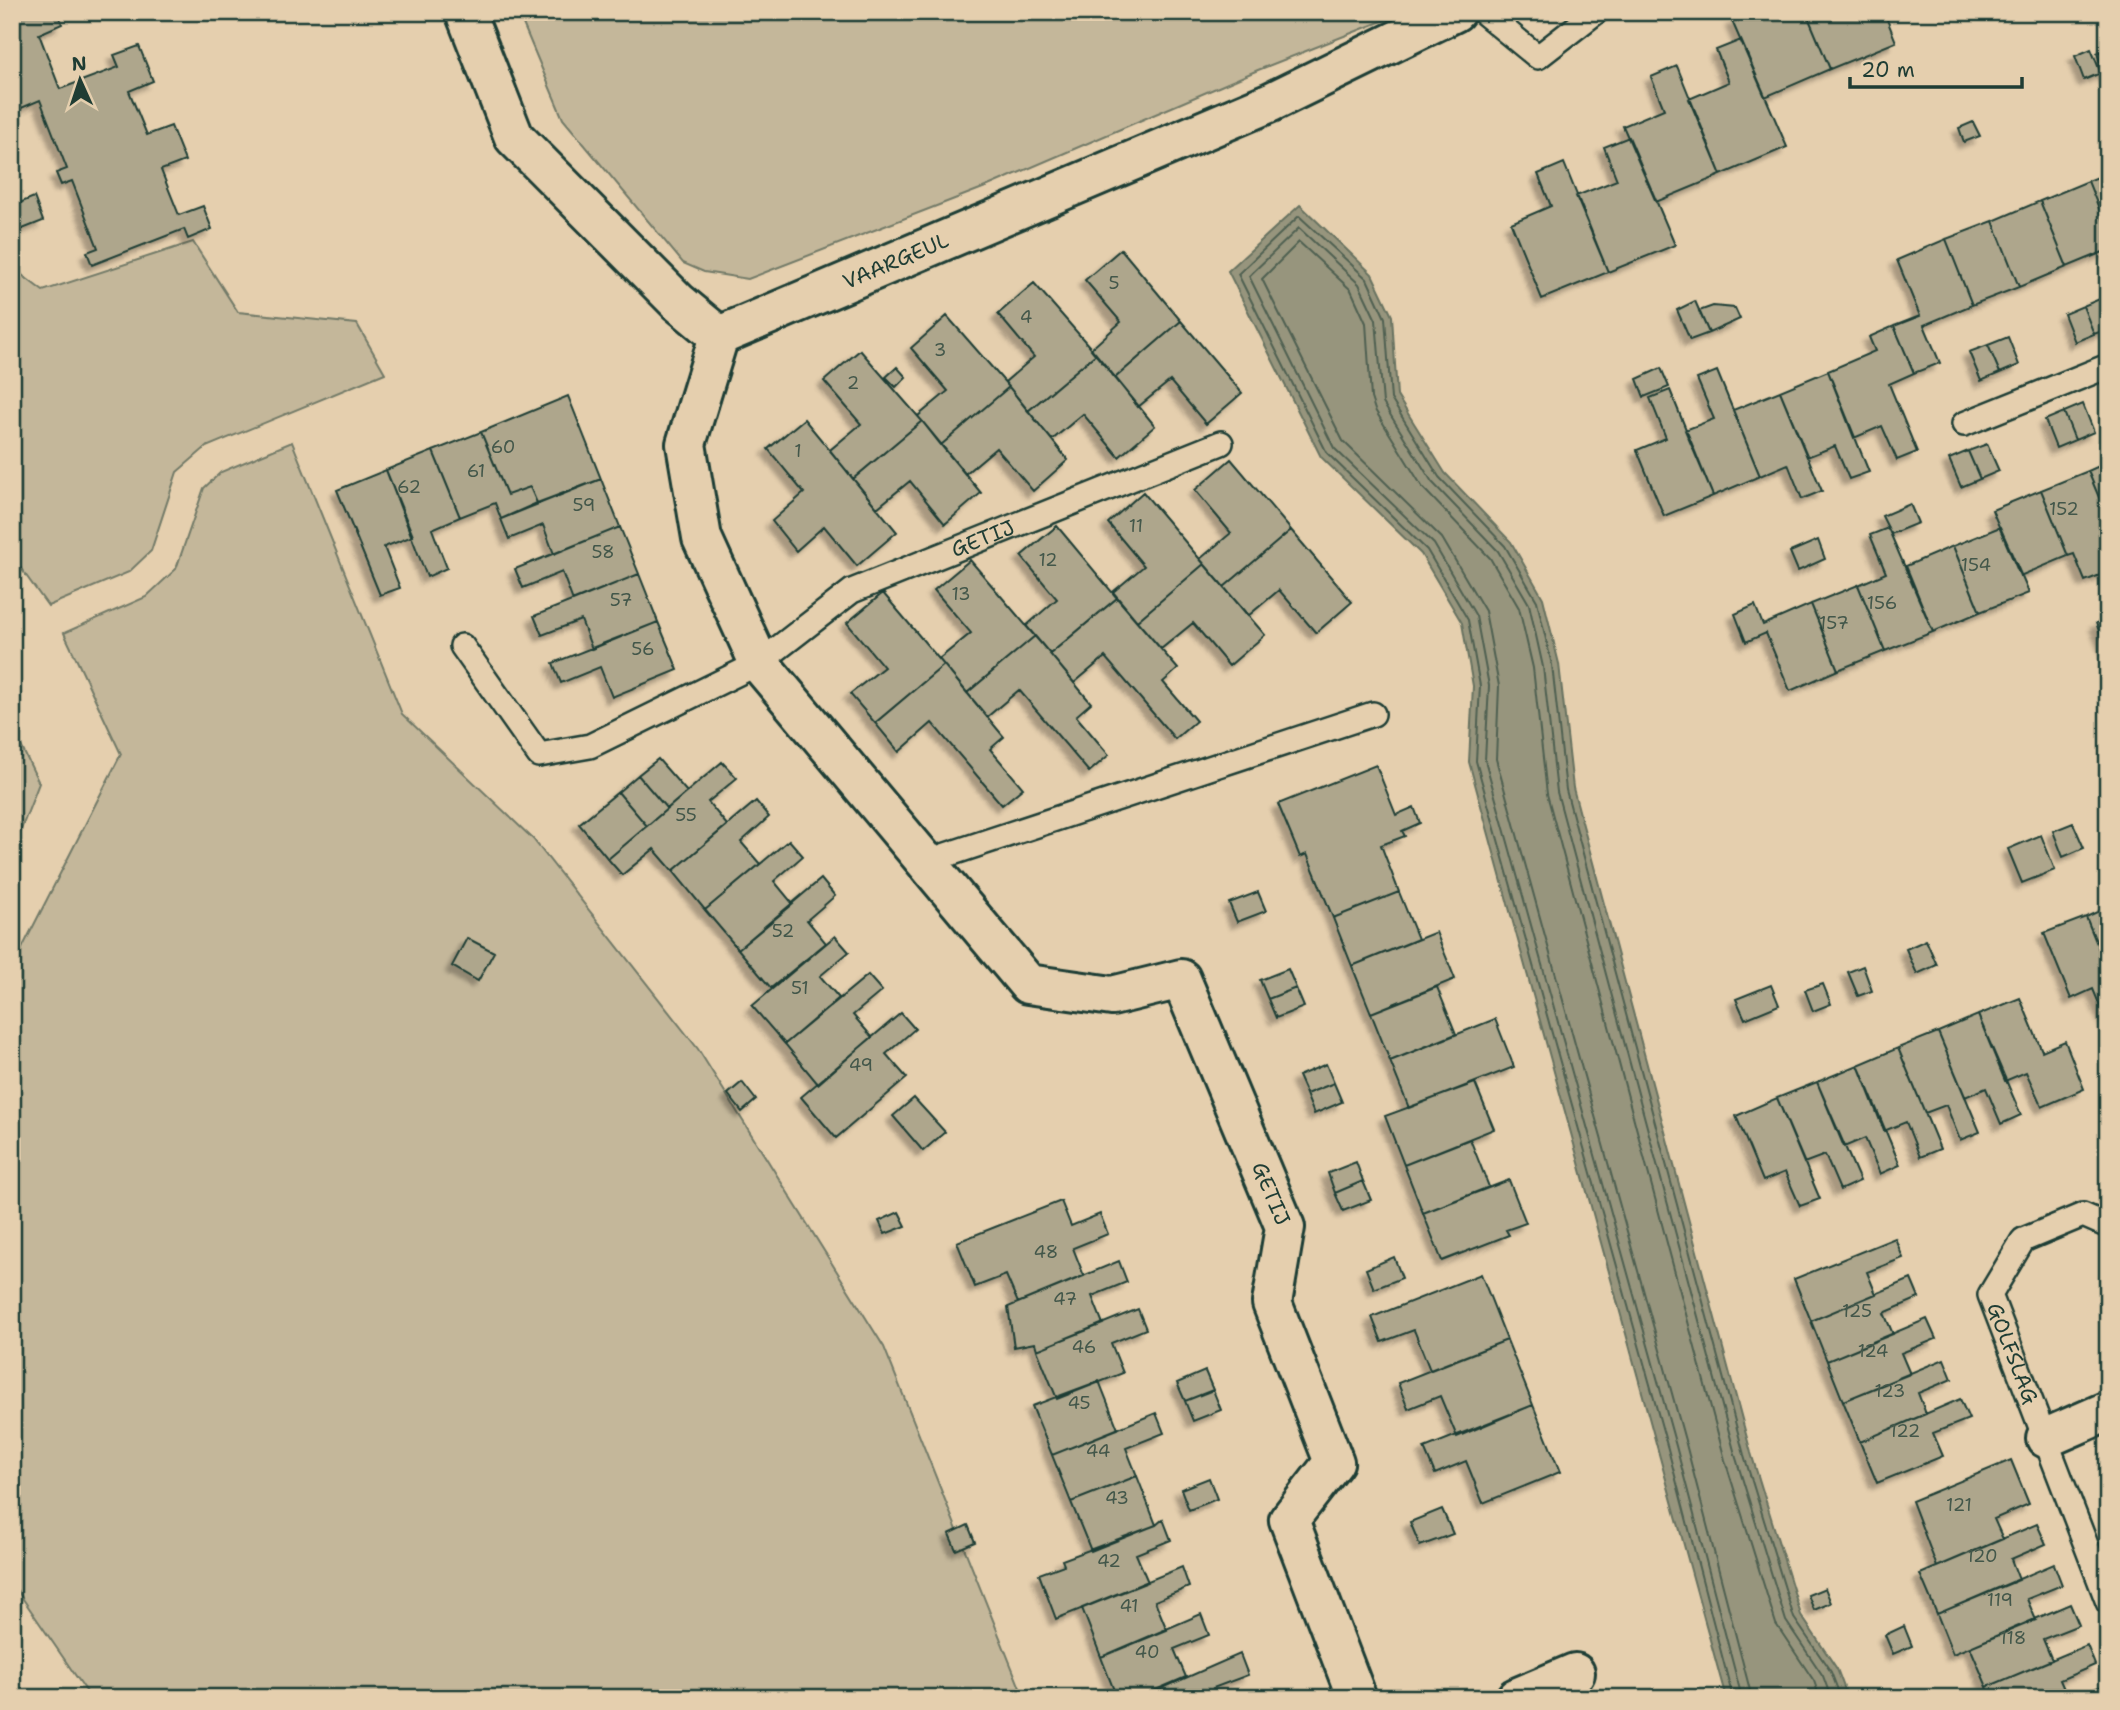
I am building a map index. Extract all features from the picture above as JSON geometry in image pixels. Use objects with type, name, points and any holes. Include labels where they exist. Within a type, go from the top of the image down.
[{"type":"street","points":[[465,12],[514,137],[678,302],[719,336]]},
{"type":"street","name":"VAARGEUL","points":[[719,336],[1271,102],[1455,12]]},
{"type":"street","name":"GETIJ","points":[[719,336],[686,444],[702,538],[759,663],[1028,984],[1112,996],[1181,979],[1285,1227],[1272,1303],[1334,1462],[1289,1520],[1357,1698]]},
{"type":"street","points":[[2046,1438],[2108,1411]]},
{"type":"street","points":[[1516,1698],[1574,1673]]},
{"type":"lane","points":[[1483,12],[1538,57],[1596,12]]},
{"type":"lane","points":[[1964,424],[2108,366]]},
{"type":"lane","name":"GETIJ","points":[[462,646],[539,755],[590,746],[759,663],[852,592],[1221,443]]},
{"type":"lane","points":[[926,862],[1373,714]]},
{"type":"lane","name":"GOLFSLAG","points":[[2108,1226],[2083,1215],[2023,1240],[1990,1295],[2108,1602]]},
{"type":"shaded area","points":[[539,12],[1076,12],[1078,18],[1105,12],[1405,12],[1258,70],[988,186],[748,279],[704,272],[683,263],[563,119],[521,19]]},
{"type":"shaded area","points":[[193,242],[238,312],[357,324],[385,373],[206,447],[177,472],[151,551],[129,572],[48,606],[12,556],[12,253],[22,275],[43,291]]},
{"type":"shaded area","points":[[292,442],[402,714],[533,839],[698,1049],[884,1347],[1024,1698],[91,1698],[12,1583],[12,968],[121,754],[64,633],[146,597],[176,569],[204,488],[221,472]]},
{"type":"shaded area","points":[[12,727],[39,783],[12,853]]},
{"type":"water","points":[[1300,205],[1372,274],[1392,316],[1397,396],[1445,473],[1511,542],[1543,598],[1559,664],[1573,788],[1751,1453],[1801,1615],[1837,1669],[1848,1698],[1726,1698],[1469,762],[1473,686],[1462,623],[1421,554],[1321,457],[1228,271]]},
{"type":"building","points":[[12,12],[58,12],[62,24],[39,34],[60,89],[119,67],[114,55],[139,46],[153,81],[129,91],[147,135],[171,126],[185,161],[161,170],[179,215],[203,206],[212,229],[188,239],[184,229],[92,265],[87,252],[98,248],[72,181],[61,185],[56,173],[67,169],[40,100],[12,112]]},
{"type":"building","points":[[1754,12],[1806,12],[1830,69],[1765,97],[1732,21]]},
{"type":"building","points":[[1806,12],[1884,12],[1896,42],[1830,69]]},
{"type":"building","points":[[1741,40],[1787,147],[1721,175],[1689,99],[1729,82],[1716,50]]},
{"type":"building","points":[[2108,48],[2108,77],[2106,78],[2097,53]]},
{"type":"building","points":[[2091,49],[2101,73],[2084,80],[2075,56]]},
{"type":"building","points":[[1677,66],[1721,175],[1656,202],[1623,126],[1664,109],[1651,77]]},
{"type":"building","points":[[1973,122],[1980,136],[1964,142],[1959,128]]},
{"type":"building","points":[[1629,137],[1675,245],[1608,272],[1576,196],[1617,180],[1604,147]]},
{"type":"building","points":[[1564,163],[1608,272],[1542,299],[1511,223],[1551,206],[1538,174]]},
{"type":"building","points":[[2108,173],[2108,231],[2088,181]]},
{"type":"building","points":[[2088,181],[2108,231],[2108,250],[2067,267],[2040,201]]},
{"type":"building","points":[[34,197],[43,221],[20,230],[12,206]]},
{"type":"building","points":[[2040,201],[2067,267],[2019,287],[1993,221]]},
{"type":"building","points":[[1993,221],[2019,287],[1972,305],[1946,239]]},
{"type":"building","points":[[1946,239],[1972,305],[1924,325],[1940,363],[1914,373],[1894,326],[1920,316],[1897,260]]},
{"type":"building","points":[[1121,249],[1181,321],[1115,378],[1091,349],[1121,322],[1085,280]]},
{"type":"building","points":[[1034,283],[1096,354],[1028,411],[1005,382],[1034,357],[998,314]]},
{"type":"building","points":[[2102,298],[2108,311],[2108,329],[2094,334],[2083,306]]},
{"type":"building","points":[[1695,301],[1709,333],[1690,340],[1677,310]]},
{"type":"building","points":[[1713,306],[1735,308],[1740,319],[1709,333],[1699,311]]},
{"type":"building","points":[[2083,306],[2094,334],[2075,342],[2064,314]]},
{"type":"building","points":[[947,316],[1009,387],[941,445],[918,416],[948,391],[911,348]]},
{"type":"building","points":[[1181,321],[1242,393],[1206,424],[1170,381],[1138,407],[1115,378]]},
{"type":"building","points":[[1894,326],[1914,373],[1889,384],[1917,452],[1897,460],[1882,426],[1854,438],[1828,371],[1875,351],[1869,337]]},
{"type":"building","points":[[2008,337],[2019,365],[2000,373],[1988,345]]},
{"type":"building","points":[[1988,345],[2000,373],[1981,381],[1969,352]]},
{"type":"building","points":[[860,350],[922,421],[853,479],[830,450],[861,424],[824,381]]},
{"type":"building","points":[[1096,354],[1155,426],[1119,457],[1083,414],[1052,440],[1028,411]]},
{"type":"building","points":[[897,367],[906,377],[896,387],[886,377]]},
{"type":"building","points":[[1661,368],[1669,387],[1644,397],[1637,379]]},
{"type":"building","points":[[1717,371],[1760,476],[1713,496],[1685,430],[1714,419],[1697,379]]},
{"type":"building","points":[[1828,371],[1869,472],[1849,479],[1835,446],[1807,457],[1780,391]]},
{"type":"building","points":[[1009,387],[1068,460],[1033,491],[996,448],[965,474],[941,445]]},
{"type":"building","points":[[1670,390],[1713,496],[1664,516],[1637,450],[1666,438],[1650,398]]},
{"type":"building","points":[[1780,391],[1822,491],[1802,499],[1788,464],[1760,476],[1733,410]]},
{"type":"building","points":[[568,396],[601,479],[537,503],[530,487],[507,495],[481,432]]},
{"type":"building","points":[[2083,404],[2094,432],[2075,440],[2064,412]]},
{"type":"building","points":[[2064,412],[2075,440],[2056,448],[2045,420]]},
{"type":"building","points":[[804,419],[897,532],[857,566],[824,526],[796,551],[772,521],[804,493],[768,449]]},
{"type":"building","points":[[922,421],[981,493],[945,524],[910,481],[877,508],[853,479]]},
{"type":"building","points":[[481,432],[507,495],[530,487],[537,503],[501,519],[495,503],[460,517],[433,451]]},
{"type":"building","points":[[1987,444],[1999,471],[1980,479],[1968,451]]},
{"type":"building","points":[[433,451],[460,517],[432,529],[447,568],[427,577],[386,470]]},
{"type":"building","points":[[1968,451],[1980,479],[1961,487],[1949,459]]},
{"type":"building","points":[[1231,459],[1291,530],[1224,587],[1200,559],[1231,533],[1195,490]]},
{"type":"building","points":[[2108,462],[2108,519],[2088,471]]},
{"type":"building","points":[[386,470],[413,536],[384,547],[400,588],[380,595],[337,490]]},
{"type":"building","points":[[2088,471],[2108,519],[2108,572],[2085,581],[2074,554],[2068,556],[2041,490]]},
{"type":"building","points":[[601,479],[620,527],[554,554],[543,525],[509,539],[501,519]]},
{"type":"building","points":[[2041,490],[2068,556],[2020,576],[1992,510]]},
{"type":"building","points":[[1143,492],[1204,564],[1137,621],[1113,592],[1144,566],[1108,523]]},
{"type":"building","points":[[1910,504],[1918,523],[1891,534],[1882,516]]},
{"type":"building","points":[[1057,526],[1117,598],[1050,654],[1026,626],[1057,599],[1021,556]]},
{"type":"building","points":[[620,527],[639,574],[573,601],[562,572],[523,588],[515,569]]},
{"type":"building","points":[[2000,527],[2029,593],[1980,612],[1953,546]]},
{"type":"building","points":[[1888,528],[1933,632],[1885,651],[1858,585],[1886,573],[1870,535]]},
{"type":"building","points":[[1291,530],[1352,602],[1316,633],[1279,590],[1248,616],[1224,587]]},
{"type":"building","points":[[1818,540],[1825,559],[1798,571],[1790,552]]},
{"type":"building","points":[[1953,546],[1980,612],[1933,632],[1906,566]]},
{"type":"building","points":[[970,560],[1035,636],[967,693],[939,659],[971,633],[934,590]]},
{"type":"building","points":[[1204,564],[1265,635],[1229,666],[1193,623],[1161,649],[1137,621]]},
{"type":"building","points":[[639,574],[658,622],[592,649],[581,620],[542,635],[534,616]]},
{"type":"building","points":[[1858,585],[1885,651],[1838,670],[1811,604]]},
{"type":"building","points":[[883,593],[944,665],[875,723],[850,694],[884,667],[847,623]]},
{"type":"building","points":[[1117,598],[1178,669],[1163,682],[1196,721],[1175,739],[1105,657],[1074,683],[1050,654]]},
{"type":"building","points":[[1811,604],[1838,670],[1790,691],[1766,633],[1746,642],[1735,614],[1755,605],[1763,625]]},
{"type":"building","points":[[2108,619],[2108,653],[2096,623]]},
{"type":"building","points":[[658,622],[678,670],[612,697],[600,667],[561,683],[553,663]]},
{"type":"building","points":[[1035,636],[1091,703],[1076,716],[1109,755],[1089,772],[1019,690],[987,717],[967,693]]},
{"type":"building","points":[[944,665],[1004,737],[990,749],[1023,788],[1002,805],[932,723],[899,752],[875,723]]},
{"type":"building","points":[[658,759],[687,792],[667,809],[638,775]]},
{"type":"building","points":[[722,762],[737,778],[708,802],[727,825],[673,871],[654,849],[622,875],[608,859]]},
{"type":"building","points":[[1376,765],[1396,815],[1414,807],[1420,823],[1402,831],[1405,836],[1381,845],[1399,892],[1333,918],[1307,854],[1300,857],[1278,804]]},
{"type":"building","points":[[638,775],[667,809],[647,826],[618,792]]},
{"type":"building","points":[[618,792],[647,826],[608,859],[579,824]]},
{"type":"building","points":[[756,801],[769,817],[741,842],[760,864],[705,910],[673,871]]},
{"type":"building","points":[[2073,823],[2084,848],[2063,857],[2053,831]]},
{"type":"building","points":[[2041,835],[2055,870],[2022,883],[2008,849]]},
{"type":"building","points":[[789,840],[803,856],[774,881],[793,904],[738,949],[705,910]]},
{"type":"building","points":[[821,879],[835,896],[807,920],[826,943],[771,988],[738,949]]},
{"type":"building","points":[[1258,892],[1266,911],[1237,922],[1229,903]]},
{"type":"building","points":[[1399,892],[1418,939],[1352,966],[1333,918]]},
{"type":"building","points":[[2108,907],[2108,971],[2086,917]]},
{"type":"building","points":[[2086,917],[2108,971],[2108,1025],[2093,989],[2071,999],[2044,933]]},
{"type":"building","points":[[1436,932],[1455,979],[1371,1013],[1352,966]]},
{"type":"building","points":[[835,936],[849,952],[820,976],[839,998],[785,1044],[752,1006]]},
{"type":"building","points":[[467,938],[494,952],[478,981],[452,966]]},
{"type":"building","points":[[1926,940],[1937,965],[1917,974],[1906,949]]},
{"type":"building","points":[[1863,966],[1872,991],[1858,996],[1848,972]]},
{"type":"building","points":[[1288,969],[1296,988],[1268,999],[1260,980]]},
{"type":"building","points":[[868,975],[882,991],[853,1015],[872,1037],[818,1084],[785,1044]]},
{"type":"building","points":[[1823,984],[1831,1004],[1813,1011],[1805,990]]},
{"type":"building","points":[[1771,985],[1779,1005],[1745,1019],[1736,999]]},
{"type":"building","points":[[1437,987],[1456,1034],[1390,1061],[1371,1013]]},
{"type":"building","points":[[1296,988],[1304,1007],[1276,1018],[1268,999]]},
{"type":"building","points":[[2020,998],[2042,1051],[2065,1041],[2084,1089],[2042,1107],[2026,1072],[2005,1081],[1978,1015]]},
{"type":"building","points":[[901,1013],[915,1029],[886,1054],[907,1078],[836,1138],[801,1097]]},
{"type":"building","points":[[1978,1015],[2021,1115],[2001,1124],[1986,1088],[1965,1097],[1938,1032]]},
{"type":"building","points":[[1495,1019],[1514,1067],[1409,1108],[1390,1061]]},
{"type":"building","points":[[1938,1032],[1980,1132],[1960,1140],[1946,1105],[1925,1113],[1898,1048]]},
{"type":"building","points":[[1898,1048],[1940,1149],[1920,1157],[1906,1122],[1884,1131],[1858,1065]]},
{"type":"building","points":[[1326,1064],[1334,1083],[1306,1094],[1298,1076]]},
{"type":"building","points":[[1858,1065],[1900,1165],[1880,1174],[1865,1138],[1844,1147],[1817,1082]]},
{"type":"building","points":[[742,1082],[756,1100],[742,1112],[728,1094]]},
{"type":"building","points":[[1817,1082],[1860,1181],[1840,1190],[1825,1155],[1804,1163],[1777,1098]]},
{"type":"building","points":[[1334,1083],[1342,1102],[1314,1114],[1306,1094]]},
{"type":"building","points":[[1475,1083],[1494,1129],[1404,1165],[1385,1116]]},
{"type":"building","points":[[914,1098],[945,1132],[923,1151],[893,1116]]},
{"type":"building","points":[[1777,1098],[1820,1199],[1800,1206],[1785,1172],[1763,1181],[1736,1116]]},
{"type":"building","points":[[1470,1139],[1489,1187],[1423,1213],[1404,1165]]},
{"type":"building","points":[[1356,1162],[1363,1181],[1335,1193],[1328,1173]]},
{"type":"building","points":[[1509,1180],[1526,1223],[1506,1230],[1509,1235],[1442,1261],[1423,1213]]},
{"type":"building","points":[[1363,1181],[1371,1200],[1343,1211],[1335,1193]]},
{"type":"building","points":[[1061,1201],[1071,1226],[1100,1214],[1108,1234],[1073,1248],[1084,1276],[1018,1303],[1006,1275],[975,1287],[957,1242]]},
{"type":"building","points":[[899,1212],[906,1226],[885,1234],[879,1221]]},
{"type":"building","points":[[1895,1238],[1903,1258],[1867,1272],[1876,1294],[1811,1321],[1794,1279]]},
{"type":"building","points":[[1394,1257],[1402,1278],[1374,1289],[1366,1269]]},
{"type":"building","points":[[1119,1261],[1127,1282],[1092,1296],[1103,1324],[1037,1350],[1035,1343],[1014,1347],[1008,1307]]},
{"type":"building","points":[[1481,1274],[1507,1340],[1430,1370],[1414,1330],[1382,1342],[1372,1317]]},
{"type":"building","points":[[1911,1279],[1919,1298],[1884,1313],[1893,1334],[1827,1361],[1811,1321]]},
{"type":"building","points":[[1138,1309],[1146,1329],[1111,1343],[1123,1373],[1057,1399],[1037,1350]]},
{"type":"building","points":[[1927,1319],[1936,1339],[1901,1353],[1910,1374],[1843,1401],[1827,1361]]},
{"type":"building","points":[[1507,1340],[1533,1405],[1457,1437],[1440,1396],[1408,1409],[1398,1383]]},
{"type":"building","points":[[1944,1359],[1952,1379],[1918,1393],[1926,1414],[1860,1442],[1843,1401]]},
{"type":"building","points":[[1205,1371],[1213,1390],[1185,1401],[1177,1383]]},
{"type":"building","points":[[1099,1381],[1118,1429],[1052,1455],[1032,1406]]},
{"type":"building","points":[[1213,1390],[1221,1410],[1193,1421],[1185,1401]]},
{"type":"building","points":[[1960,1399],[1969,1419],[1933,1433],[1943,1456],[1877,1483],[1860,1442]]},
{"type":"building","points":[[1533,1405],[1560,1472],[1483,1503],[1466,1461],[1435,1474],[1424,1448]]},
{"type":"building","points":[[1156,1413],[1164,1433],[1126,1448],[1137,1476],[1071,1502],[1052,1455]]},
{"type":"building","points":[[2011,1460],[2029,1504],[1994,1519],[2003,1539],[1937,1567],[1912,1501]]},
{"type":"building","points":[[1137,1476],[1156,1525],[1091,1551],[1071,1502]]},
{"type":"building","points":[[1209,1478],[1217,1499],[1189,1510],[1181,1489]]},
{"type":"building","points":[[1442,1509],[1453,1534],[1420,1546],[1410,1522]]},
{"type":"building","points":[[1163,1519],[1171,1540],[1136,1554],[1148,1582],[1056,1619],[1039,1574],[1064,1565],[1062,1560],[1156,1525]]},
{"type":"building","points":[[2037,1524],[2046,1544],[2011,1559],[2019,1580],[1937,1614],[1920,1574]]},
{"type":"building","points":[[968,1525],[975,1542],[956,1550],[949,1534]]},
{"type":"building","points":[[2054,1564],[2062,1585],[2027,1599],[2036,1620],[1953,1654],[1937,1614]]},
{"type":"building","points":[[1182,1567],[1189,1587],[1155,1601],[1167,1630],[1101,1657],[1082,1608]]},
{"type":"building","points":[[1825,1588],[1831,1603],[1814,1610],[1808,1595]]},
{"type":"building","points":[[2070,1604],[2079,1625],[2043,1639],[2052,1660],[1987,1687],[1970,1647]]},
{"type":"building","points":[[1201,1614],[1209,1635],[1174,1649],[1186,1677],[1137,1698],[1117,1698],[1101,1657]]},
{"type":"building","points":[[1904,1626],[1912,1646],[1893,1654],[1885,1635]]},
{"type":"building","points":[[2087,1645],[2095,1665],[2060,1680],[2068,1698],[1991,1698],[1987,1687]]},
{"type":"building","points":[[1240,1654],[1248,1675],[1213,1688],[1217,1698],[1140,1698]]},
{"type":"building","points":[[2104,1685],[2108,1698],[2072,1698]]}]
